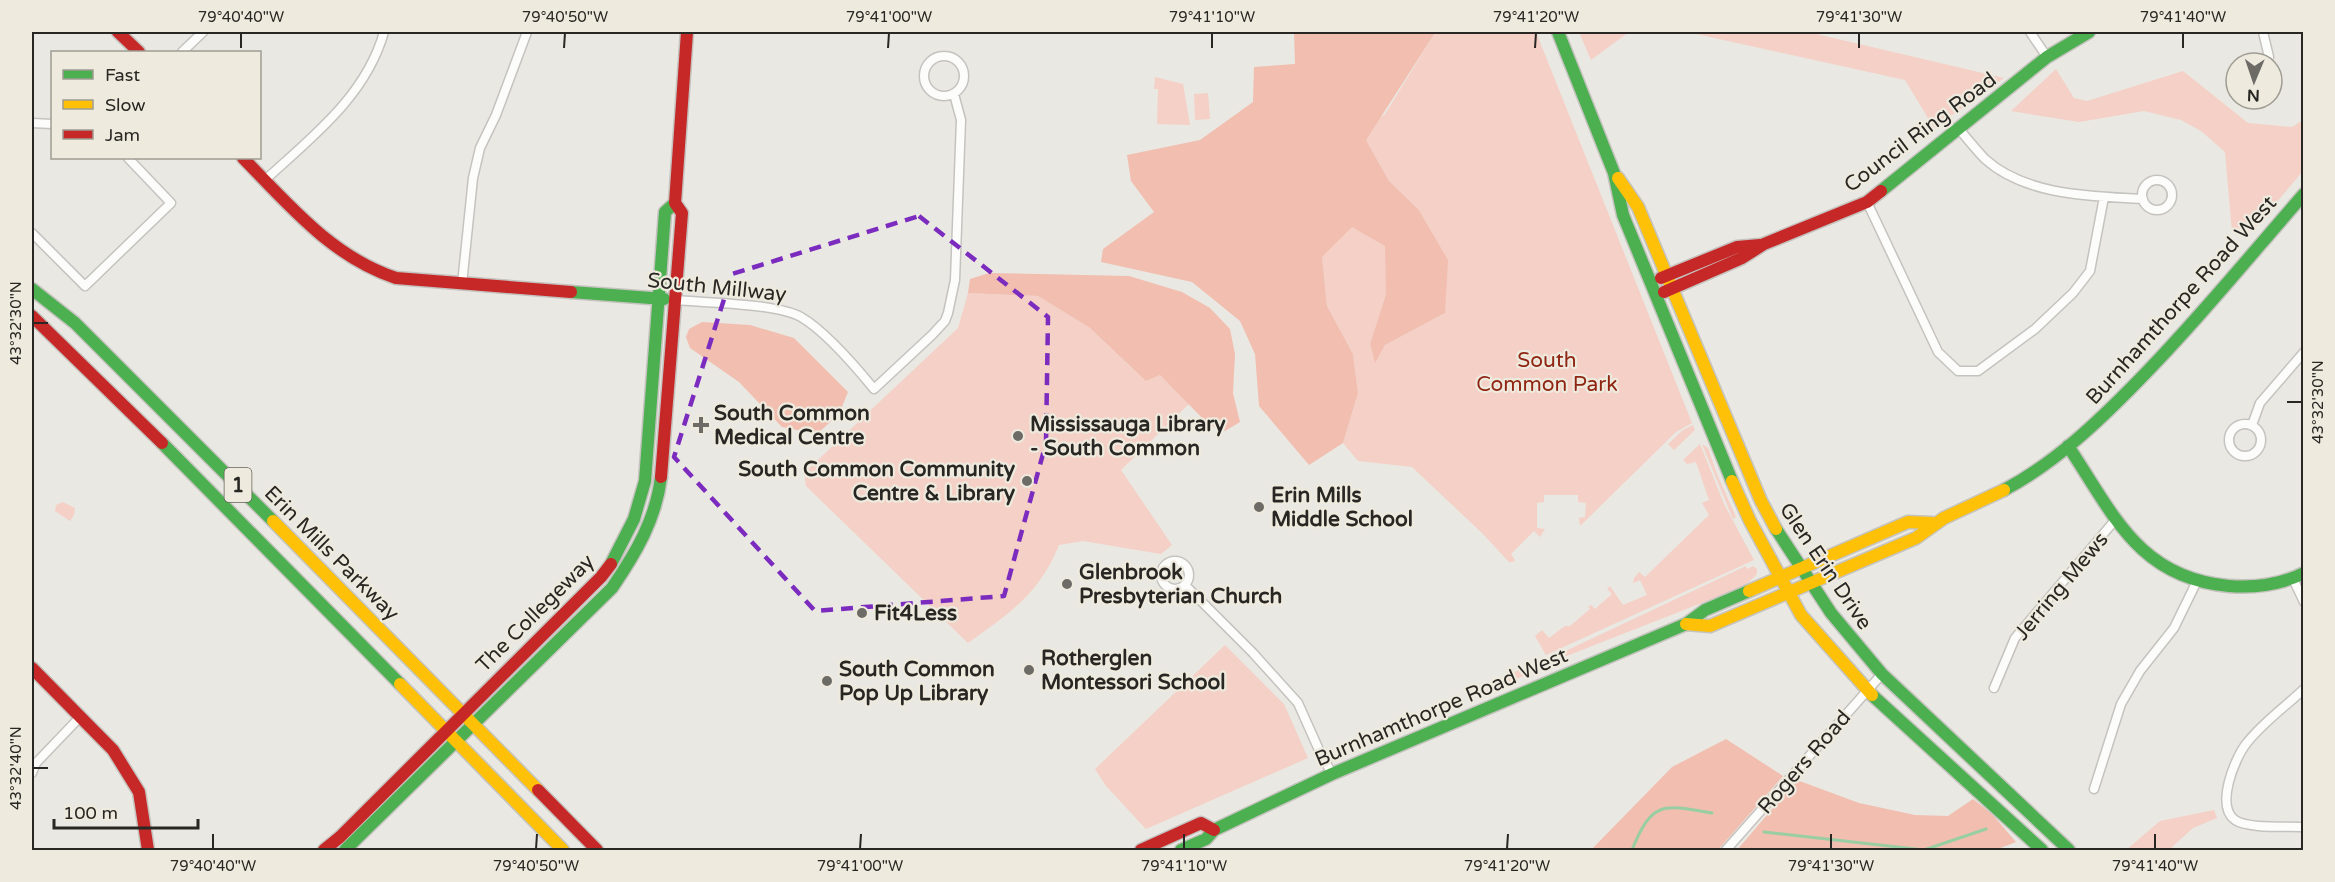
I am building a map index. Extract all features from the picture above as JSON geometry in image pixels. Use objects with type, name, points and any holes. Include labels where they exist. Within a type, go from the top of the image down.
[{"type":"street","points":[[118,32],[138,51]]},
{"type":"street","points":[[183,51],[203,32]]},
{"type":"street","points":[[265,180],[333,119],[357,88],[380,47],[384,32]]},
{"type":"street","points":[[462,284],[473,178],[480,148],[496,115],[527,32]]},
{"type":"street","name":"The Collegeway","points":[[345,850],[612,588],[636,553],[649,526],[659,496],[676,300],[682,213],[675,204],[687,32]]},
{"type":"street","name":"Glen Erin Drive","points":[[1558,32],[1614,172],[1623,215],[1740,501],[1801,615],[1867,690],[2042,850]]},
{"type":"street","points":[[2030,32],[2047,57]]},
{"type":"street","name":"Council Ring Road","points":[[1655,295],[1742,258],[1764,244],[1867,202],[2047,57],[2089,32]]},
{"type":"street","points":[[2263,32],[2268,51]]},
{"type":"street","points":[[946,56],[957,60],[962,65],[965,77],[963,84],[954,94],[942,97],[927,87],[924,75],[933,59],[946,56]]},
{"type":"street","name":"South Millway","points":[[244,159],[315,229],[353,261],[384,276],[396,279],[778,310],[800,317],[826,339],[874,389],[932,335],[945,321],[948,313],[956,273],[961,120],[954,94]]},
{"type":"street","points":[[32,123],[51,124]]},
{"type":"street","points":[[1958,128],[1986,159],[2012,178],[2050,190],[2103,197],[2143,199]]},
{"type":"street","points":[[32,233],[85,286],[171,203],[129,159]]},
{"type":"street","name":"Glen Erin Drive","points":[[1614,172],[1638,207],[1749,476],[1784,545],[1809,584],[1840,627],[1882,674],[2069,850]]},
{"type":"street","name":"Burnhamthorpe Road West","points":[[1686,624],[1710,626],[1916,538],[1932,523],[1991,497],[2052,460],[2097,422],[2136,383],[2304,194]]},
{"type":"street","points":[[1867,202],[1938,352],[1958,371],[1978,371],[2035,329],[2073,293],[2090,271],[2103,197]]},
{"type":"street","name":"The Collegeway","points":[[324,850],[340,837],[601,577],[613,562],[640,507],[645,481],[665,212],[675,204]]},
{"type":"street","name":"Council Ring Road","points":[[1650,282],[1737,248],[1764,244]]},
{"type":"street","name":"Erin Mills Parkway","points":[[32,289],[75,323],[148,394],[597,850]]},
{"type":"street","name":"Erin Mills Parkway","points":[[32,315],[144,424],[563,850]]},
{"type":"street","points":[[2252,425],[2260,402],[2304,352]]},
{"type":"street","points":[[2068,446],[2116,519],[2146,554],[2171,571],[2187,579],[2242,588],[2268,586],[2298,576],[2304,602]]},
{"type":"street","name":"Jerring Mews","points":[[1994,688],[2015,638],[2116,519]]},
{"type":"street","name":"Burnhamthorpe Road West","points":[[1181,850],[1206,839],[1214,830],[1332,774],[1686,624],[1705,610],[1908,522],[1932,523]]},
{"type":"street","points":[[2094,789],[2121,704],[2140,671],[2174,628],[2197,581]]},
{"type":"street","points":[[1185,585],[1289,691],[1298,703],[1332,774]]},
{"type":"street","points":[[32,668],[114,750],[139,792],[148,850]]},
{"type":"street","name":"Rogers Road","points":[[1726,850],[1882,674]]},
{"type":"street","points":[[2304,689],[2246,744],[2238,756],[2226,789],[2227,809],[2234,820],[2246,825],[2304,827]]},
{"type":"street","points":[[32,773],[36,763],[81,716]]},
{"type":"street","name":"Burnhamthorpe Road West","points":[[1141,850],[1201,824],[1214,830]]},
{"type":"highlighted area","points":[[919,216],[1048,317],[1046,443],[1004,596],[815,611],[674,457],[732,274]]},
{"type":"green space","name":"South Common Park","points":[[1536,32],[1692,423],[1676,432],[1580,526],[1579,518],[1585,517],[1586,503],[1578,502],[1578,495],[1544,495],[1544,502],[1537,503],[1537,528],[1545,529],[1540,537],[1534,531],[1511,554],[1515,560],[1513,562],[1509,562],[1483,534],[1412,467],[1358,461],[1343,443],[1358,393],[1353,354],[1327,306],[1322,257],[1352,226],[1386,246],[1386,294],[1370,344],[1375,362],[1385,345],[1445,313],[1418,209],[1389,181],[1366,140],[1363,130],[1385,114],[1435,33]]},
{"type":"green space","points":[[1579,32],[1629,32],[1591,60]]},
{"type":"green space","points":[[1687,32],[1808,32],[2004,78],[1934,128],[1905,80]]},
{"type":"green space","points":[[2056,69],[2074,98],[2087,101],[2183,71],[2224,104],[2224,111],[2233,111],[2248,123],[2292,127],[2303,120],[2303,171],[2254,229],[2244,233],[2232,232],[2225,152],[2201,131],[2181,120],[2144,111],[2079,122],[2011,111]]},
{"type":"green space","points":[[1155,77],[1183,84],[1190,125],[1157,124],[1158,89],[1154,89]]},
{"type":"green space","points":[[1208,93],[1210,119],[1195,120],[1194,94]]},
{"type":"green space","points":[[968,293],[1038,296],[1090,328],[1146,381],[1160,375],[1189,404],[1121,470],[1172,545],[1161,554],[1083,541],[1059,545],[1042,577],[1032,590],[1010,612],[968,643],[806,486],[804,473],[958,328]]},
{"type":"green space","points":[[1693,425],[1695,430],[1674,450],[1668,444],[1683,430]]},
{"type":"green space","points":[[1700,444],[1724,504],[1754,560],[1546,655],[1535,636],[1542,630],[1549,638],[1565,626],[1570,626],[1590,609],[1588,607],[1591,605],[1595,609],[1612,594],[1607,589],[1610,586],[1623,605],[1647,595],[1640,580],[1633,583],[1634,578],[1639,572],[1645,577],[1709,515],[1702,503],[1709,500],[1696,462],[1687,464],[1683,460]]},
{"type":"green space","points":[[1702,444],[1708,448],[1736,517],[1733,519]]},
{"type":"green space","points":[[63,502],[75,508],[70,521],[55,511],[56,505]]},
{"type":"green space","points":[[1746,566],[1747,569],[1753,566],[1757,569],[1757,574],[1745,586],[1559,659],[1557,655]]},
{"type":"green space","points":[[1225,645],[1284,704],[1308,758],[1146,829],[1106,786],[1095,769]]},
{"type":"green space","points":[[1532,664],[1532,672],[1482,694],[1503,677]]},
{"type":"green space","points":[[2214,810],[2217,818],[2193,828],[2172,847],[2175,850],[2126,850],[2160,821]]},
{"type":"shaded area","points":[[1294,32],[1439,32],[1435,33],[1366,140],[1389,181],[1418,209],[1448,260],[1445,313],[1385,345],[1375,363],[1370,344],[1386,294],[1385,246],[1352,227],[1322,257],[1327,306],[1353,354],[1358,393],[1343,443],[1309,465],[1259,406],[1255,354],[1240,321],[1192,282],[1101,262],[1103,249],[1154,212],[1131,181],[1127,155],[1200,140],[1253,102],[1254,67],[1295,64]]},
{"type":"shaded area","points":[[989,273],[1129,276],[1182,292],[1210,308],[1230,329],[1235,354],[1233,393],[1240,422],[1225,431],[1209,425],[1160,375],[1146,381],[1090,328],[1038,296],[968,293],[970,279]]},
{"type":"shaded area","points":[[702,322],[750,325],[794,338],[848,392],[839,414],[817,434],[782,427],[739,382],[690,348],[686,337],[689,329]]},
{"type":"shaded area","points":[[1726,739],[1783,776],[1718,850],[1591,850],[1672,767]]},
{"type":"shaded area","points":[[1797,780],[1859,803],[1915,815],[1948,816],[1973,799],[1992,814],[2016,842],[1995,850],[1737,850]]},
{"type":"waterway","points":[[1632,850],[1646,822],[1653,814],[1661,810],[1681,808],[1712,813]]},
{"type":"waterway","points":[[1764,832],[1924,850],[1986,829]]},
{"type":"traffic: fast","points":[[1558,32],[1614,173],[1623,215],[1732,481]]},
{"type":"traffic: fast","points":[[1881,191],[2047,57],[2089,32]]},
{"type":"traffic: fast","points":[[2004,490],[2058,454],[2123,396],[2202,313],[2304,194]]},
{"type":"traffic: fast","points":[[611,564],[634,519],[645,481],[665,212],[675,203]]},
{"type":"traffic: fast","points":[[32,289],[75,323],[273,521]]},
{"type":"traffic: fast","points":[[571,292],[664,299]]},
{"type":"traffic: fast","points":[[162,443],[400,684]]},
{"type":"traffic: fast","points":[[2068,446],[2099,495],[2131,538],[2150,556],[2172,570],[2198,580],[2239,587],[2277,583],[2304,573]]},
{"type":"traffic: fast","points":[[345,850],[612,588],[644,535],[655,507],[661,477]]},
{"type":"traffic: fast","points":[[1776,529],[1831,613],[1882,674],[2069,850]]},
{"type":"traffic: fast","points":[[1181,850],[1206,839],[1214,830],[1332,774],[1686,624],[1705,610],[1749,591]]},
{"type":"traffic: fast","points":[[1872,695],[2042,850]]},
{"type":"traffic: slow","points":[[1618,178],[1638,207],[1761,501],[1776,529]]},
{"type":"traffic: slow","points":[[1732,481],[1750,521],[1801,615],[1872,695]]},
{"type":"traffic: slow","points":[[1686,624],[1710,626],[1916,538],[1944,518],[2004,490]]},
{"type":"traffic: slow","points":[[273,521],[538,790]]},
{"type":"traffic: slow","points":[[1749,591],[1908,522],[1932,523]]},
{"type":"traffic: slow","points":[[400,684],[563,850]]},
{"type":"traffic: jam","points":[[118,32],[138,51]]},
{"type":"traffic: jam","points":[[661,477],[682,213],[675,203],[687,32]]},
{"type":"traffic: jam","points":[[244,159],[313,228],[352,257],[373,269],[396,278],[571,292]]},
{"type":"traffic: jam","points":[[1664,292],[1742,258],[1764,244],[1867,202],[1881,191]]},
{"type":"traffic: jam","points":[[1661,278],[1737,247],[1760,245]]},
{"type":"traffic: jam","points":[[32,316],[162,443]]},
{"type":"traffic: jam","points":[[324,850],[340,837],[601,577],[611,564]]},
{"type":"traffic: jam","points":[[32,668],[113,750],[139,792],[148,850]]},
{"type":"traffic: jam","points":[[538,790],[597,850]]},
{"type":"traffic: jam","points":[[1141,850],[1201,823],[1214,830]]},
{"type":"place","name":"South Common Medical Centre","points":[[701,425]]},
{"type":"place","name":"Mississauga Library - South Common","points":[[1018,436]]},
{"type":"place","name":"South Common Community Centre & Library","points":[[1027,481]]},
{"type":"place","name":"Erin Mills Middle School","points":[[1259,507]]},
{"type":"place","name":"Glenbrook Presbyterian Church","points":[[1067,584]]},
{"type":"place","name":"Fit4Less","points":[[862,613]]},
{"type":"place","name":"Rotherglen Montessori School","points":[[1029,670]]},
{"type":"place","name":"South Common Pop Up Library","points":[[827,681]]}]
